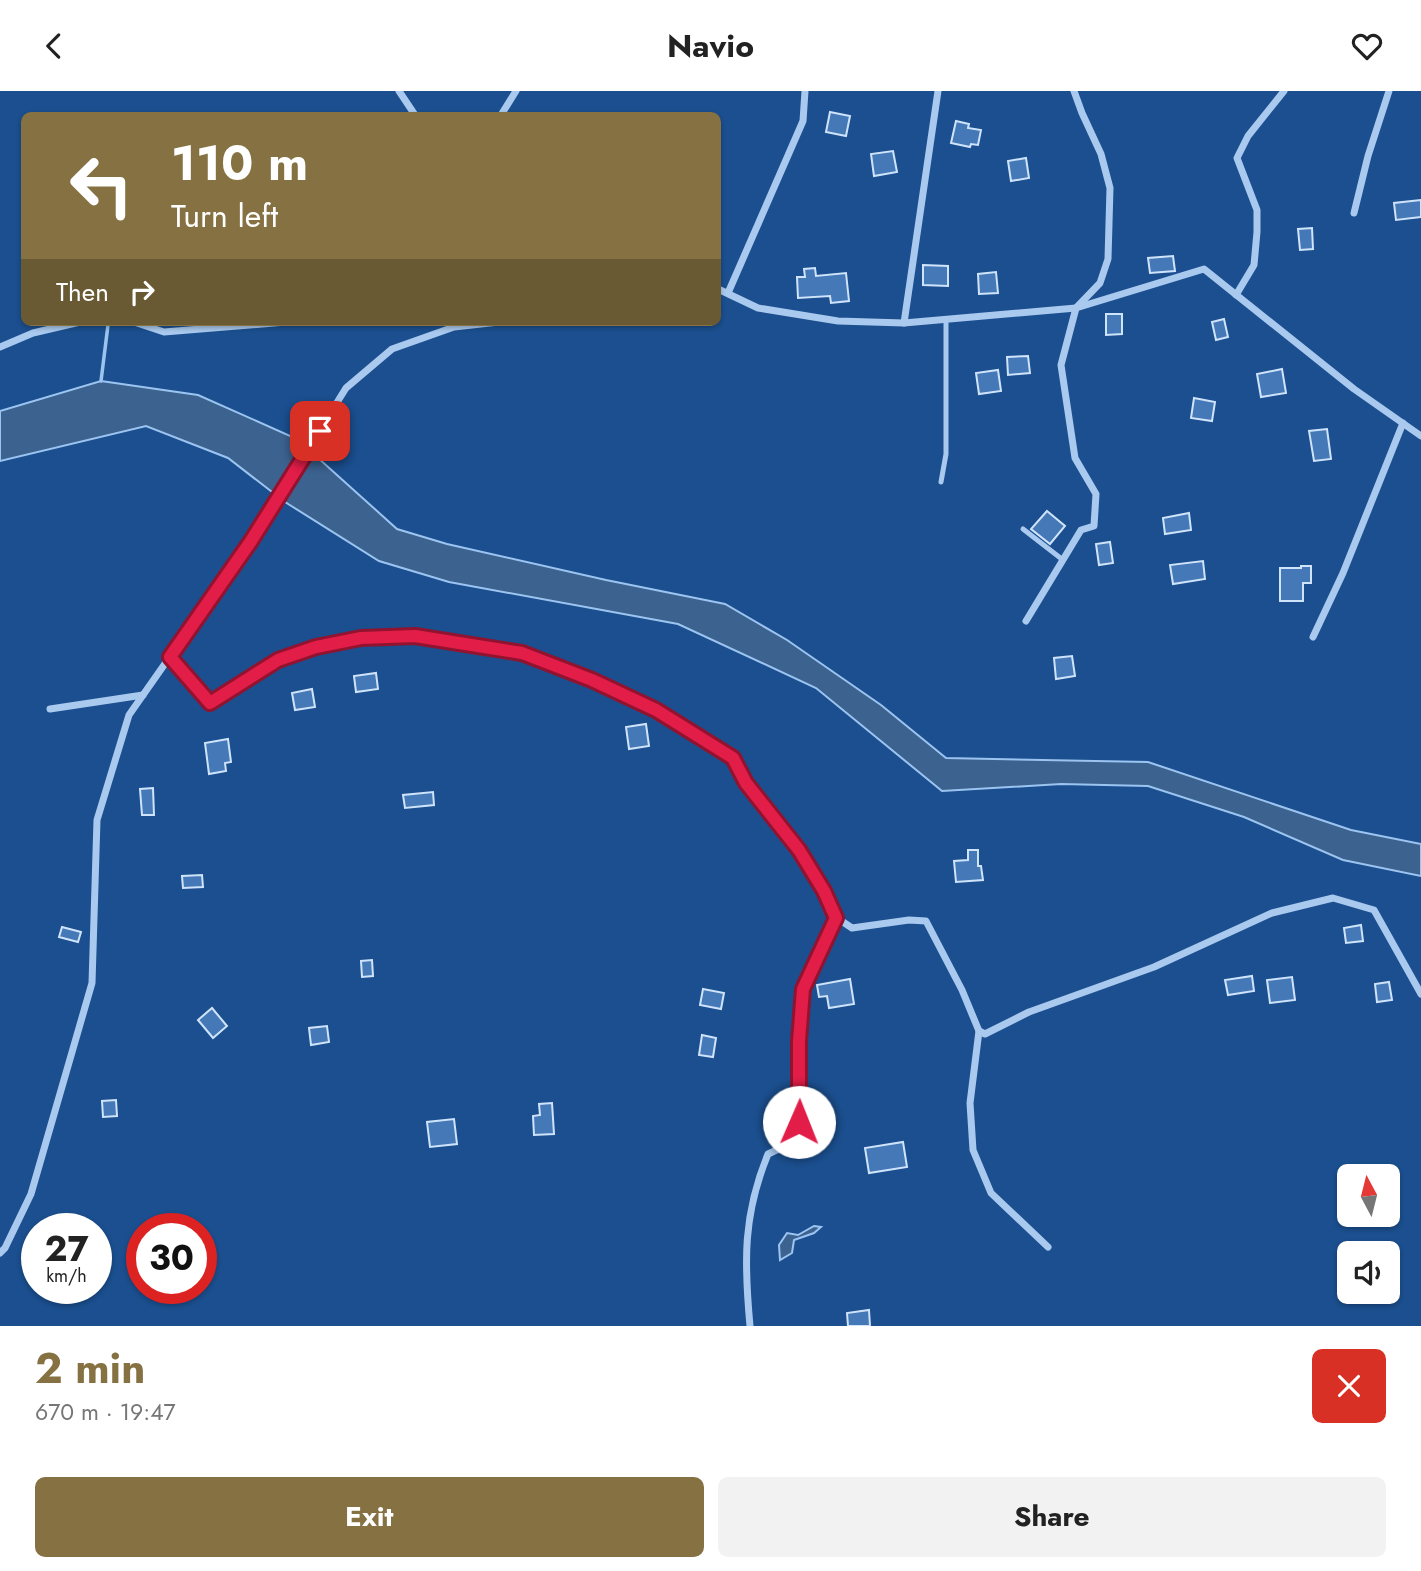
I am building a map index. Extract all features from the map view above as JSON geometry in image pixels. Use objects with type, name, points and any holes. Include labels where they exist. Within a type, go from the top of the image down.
[{"type":"street","points":[[399,91],[413,112]]},
{"type":"street","points":[[503,112],[516,91]]},
{"type":"street","points":[[728,293],[803,121],[805,91]]},
{"type":"street","points":[[904,323],[938,91]]},
{"type":"street","points":[[1026,621],[1081,530],[1094,526],[1096,494],[1075,459],[1061,365],[1076,308],[1100,283],[1108,259],[1110,188],[1101,154],[1074,91]]},
{"type":"street","points":[[1236,295],[1254,265],[1257,232],[1257,211],[1237,158],[1248,136],[1284,91]]},
{"type":"street","points":[[1354,213],[1367,156],[1389,91]]},
{"type":"street","points":[[721,290],[758,308],[838,321],[904,323],[1076,308],[1204,269],[1354,389],[1421,436]]},
{"type":"street","points":[[0,347],[33,333],[63,326]]},
{"type":"street","points":[[146,326],[164,332],[237,326]]},
{"type":"street","points":[[0,1253],[5,1248],[31,1194],[92,983],[97,820],[129,715],[251,541],[346,389],[392,349],[463,326]]},
{"type":"street","points":[[1313,637],[1343,573],[1403,423]]},
{"type":"street","points":[[170,657],[210,703],[278,660],[316,647],[361,638],[415,636],[522,653],[592,680],[656,710],[733,758],[746,783],[799,850],[824,891],[836,918],[852,928],[909,920],[926,921],[962,990],[979,1031],[970,1103],[973,1150],[991,1193],[1048,1247]]},
{"type":"street","points":[[50,709],[143,695]]},
{"type":"street","points":[[979,1031],[985,1034],[1030,1012],[1154,967],[1272,913],[1333,898],[1374,910],[1421,994]]},
{"type":"street","points":[[750,1326],[745,1272],[755,1185],[768,1154],[798,1140],[799,1041],[803,989],[836,918]]},
{"type":"lane","points":[[941,482],[946,454],[946,320]]},
{"type":"lane","points":[[1023,529],[1063,560]]},
{"type":"water","points":[[101,381],[198,395],[297,439],[397,529],[447,544],[725,604],[787,640],[881,705],[946,758],[1148,762],[1351,830],[1421,844],[1421,876],[1343,860],[1244,817],[1148,786],[1061,784],[942,791],[816,688],[678,624],[449,582],[379,561],[285,502],[228,458],[146,426],[0,461],[0,411]]},
{"type":"water","points":[[814,1226],[821,1227],[814,1233],[794,1240],[792,1253],[780,1260],[779,1245],[787,1233],[798,1235]]},
{"type":"building","points":[[830,112],[850,116],[846,136],[826,132]]},
{"type":"building","points":[[956,121],[969,124],[968,128],[981,130],[978,145],[971,144],[970,147],[951,143]]},
{"type":"building","points":[[893,151],[897,172],[874,176],[871,154]]},
{"type":"building","points":[[1026,158],[1029,178],[1011,181],[1008,161]]},
{"type":"building","points":[[1421,200],[1421,217],[1396,220],[1394,203]]},
{"type":"building","points":[[1312,228],[1313,249],[1300,250],[1298,229]]},
{"type":"building","points":[[1173,256],[1175,271],[1150,273],[1148,258]]},
{"type":"building","points":[[923,265],[948,266],[948,286],[923,285]]},
{"type":"building","points":[[815,268],[816,276],[846,273],[849,301],[831,303],[830,296],[798,298],[797,277],[805,277],[804,269]]},
{"type":"building","points":[[996,272],[998,293],[979,294],[978,274]]},
{"type":"building","points":[[1106,314],[1122,314],[1122,334],[1106,335]]},
{"type":"building","points":[[1224,319],[1228,337],[1216,340],[1212,322]]},
{"type":"building","points":[[1028,356],[1030,373],[1008,375],[1007,357]]},
{"type":"building","points":[[1282,369],[1286,393],[1261,397],[1257,374]]},
{"type":"building","points":[[998,370],[1001,391],[979,394],[976,373]]},
{"type":"building","points":[[1194,398],[1215,402],[1212,421],[1191,418]]},
{"type":"building","points":[[1327,429],[1331,459],[1314,461],[1309,431]]},
{"type":"building","points":[[1047,511],[1065,526],[1050,544],[1031,529]]},
{"type":"building","points":[[1189,513],[1191,530],[1165,534],[1163,518]]},
{"type":"building","points":[[1110,542],[1113,563],[1099,565],[1096,544]]},
{"type":"building","points":[[1203,561],[1205,579],[1173,584],[1170,565]]},
{"type":"building","points":[[1311,566],[1311,583],[1303,583],[1303,601],[1280,601],[1280,568]]},
{"type":"building","points":[[1072,656],[1075,676],[1056,679],[1054,658]]},
{"type":"building","points":[[376,673],[378,689],[356,692],[354,676]]},
{"type":"building","points":[[312,689],[315,707],[295,710],[292,693]]},
{"type":"building","points":[[646,724],[649,746],[629,749],[626,727]]},
{"type":"building","points":[[228,739],[231,762],[225,763],[226,771],[209,774],[205,743]]},
{"type":"building","points":[[153,788],[154,815],[142,815],[140,789]]},
{"type":"building","points":[[433,792],[434,805],[405,808],[403,795]]},
{"type":"building","points":[[968,850],[978,850],[978,866],[981,866],[983,880],[956,882],[954,861],[968,860]]},
{"type":"building","points":[[202,875],[203,887],[183,888],[182,876]]},
{"type":"building","points":[[1361,925],[1363,941],[1346,943],[1344,928]]},
{"type":"building","points":[[62,927],[81,932],[78,942],[59,937]]},
{"type":"building","points":[[372,960],[373,976],[362,977],[361,961]]},
{"type":"building","points":[[1252,976],[1254,991],[1228,995],[1225,980]]},
{"type":"building","points":[[1292,977],[1295,1000],[1270,1003],[1267,980]]},
{"type":"building","points":[[850,979],[854,1004],[829,1008],[827,996],[819,997],[817,985]]},
{"type":"building","points":[[1389,982],[1392,1000],[1377,1002],[1375,984]]},
{"type":"building","points":[[703,989],[724,993],[721,1009],[700,1005]]},
{"type":"building","points":[[212,1008],[227,1026],[213,1038],[198,1020]]},
{"type":"building","points":[[327,1026],[329,1042],[311,1045],[309,1028]]},
{"type":"building","points":[[702,1035],[716,1038],[713,1057],[699,1055]]},
{"type":"building","points":[[116,1100],[117,1116],[103,1117],[102,1101]]},
{"type":"building","points":[[552,1103],[554,1134],[534,1135],[533,1116],[540,1115],[539,1104]]},
{"type":"building","points":[[454,1119],[457,1144],[430,1147],[427,1122]]},
{"type":"building","points":[[903,1142],[907,1167],[869,1173],[865,1148]]},
{"type":"building","points":[[869,1310],[870,1326],[848,1326],[847,1313]]},
{"type":"waterway","points":[[101,381],[108,326]]},
{"type":"route","points":[[320,431],[251,541],[170,657],[210,703],[278,660],[316,647],[361,638],[415,636],[522,653],[592,680],[656,710],[733,758],[746,783],[799,850],[824,891],[836,918],[803,989],[799,1041],[799,1122]]}]
